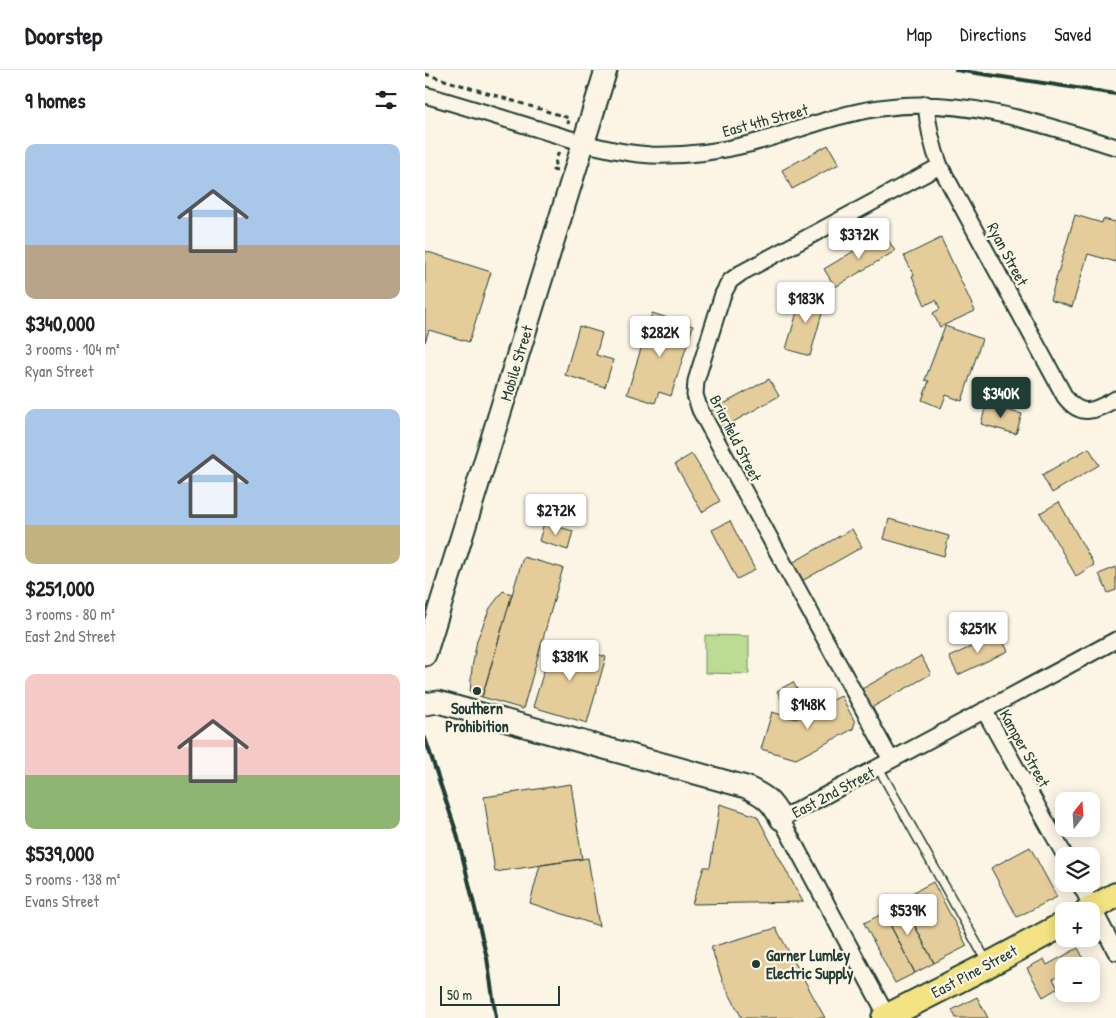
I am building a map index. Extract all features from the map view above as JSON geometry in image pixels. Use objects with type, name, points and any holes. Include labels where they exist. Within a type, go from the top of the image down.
[{"type":"main road","points":[[1100,904],[1116,895]]},
{"type":"main road","name":"East Pine Street","points":[[887,1017],[1055,929]]},
{"type":"street","name":"Mobile Street","points":[[425,655],[585,143],[606,70]]},
{"type":"street","name":"East 4th Street","points":[[425,95],[585,143],[651,155],[713,152],[749,144],[856,112],[926,104],[973,108],[1012,116],[1116,147]]},
{"type":"street","name":"Ryan Street","points":[[926,104],[928,127],[940,166],[1065,397],[1079,410],[1088,411],[1095,410],[1116,399]]},
{"type":"street","name":"Briarfield Street","points":[[885,764],[700,410],[695,395],[696,381],[723,294],[730,281],[741,273],[940,166]]},
{"type":"street","name":"East 2nd Street","points":[[425,704],[438,702],[746,786],[769,799],[781,819],[1116,640]]},
{"type":"street","name":"Kamper Street","points":[[984,710],[1060,847]]},
{"type":"street","points":[[781,819],[887,1017]]},
{"type":"street","points":[[1100,926],[1116,952]]},
{"type":"lane","points":[[885,764],[988,965]]},
{"type":"green space","points":[[705,635],[749,636],[749,674],[705,673]]},
{"type":"building","points":[[828,145],[839,164],[792,189],[782,170]]},
{"type":"building","points":[[1075,215],[1102,223],[1103,219],[1116,222],[1116,262],[1088,254],[1072,307],[1050,300]]},
{"type":"building","points":[[884,233],[895,251],[835,287],[824,269]]},
{"type":"building","points":[[941,238],[975,311],[940,327],[933,313],[940,309],[936,300],[925,305],[912,276],[914,275],[904,256]]},
{"type":"building","points":[[425,251],[491,272],[469,342],[429,330],[425,342]]},
{"type":"building","points":[[803,292],[826,299],[810,356],[786,349]]},
{"type":"building","points":[[652,313],[693,326],[671,396],[659,392],[655,403],[627,394]]},
{"type":"building","points":[[579,326],[602,333],[596,355],[613,360],[605,387],[565,375]]},
{"type":"building","points":[[945,326],[982,339],[962,401],[946,395],[941,408],[922,400],[929,381],[925,380]]},
{"type":"building","points":[[769,379],[779,396],[719,430],[709,412]]},
{"type":"building","points":[[986,405],[1022,414],[1016,434],[981,424]]},
{"type":"building","points":[[1089,448],[1099,465],[1052,493],[1042,475]]},
{"type":"building","points":[[692,454],[720,501],[702,512],[675,464]]},
{"type":"building","points":[[1059,502],[1094,565],[1076,576],[1040,513]]},
{"type":"building","points":[[889,519],[949,536],[944,556],[884,539]]},
{"type":"building","points":[[730,521],[755,570],[737,579],[712,530]]},
{"type":"building","points":[[544,523],[573,531],[568,550],[539,541]]},
{"type":"building","points":[[852,529],[862,547],[802,581],[792,563]]},
{"type":"building","points":[[523,557],[563,568],[523,709],[482,697]]},
{"type":"building","points":[[1116,567],[1116,590],[1108,593],[1099,574]]},
{"type":"building","points":[[503,591],[512,594],[482,697],[470,692],[477,640],[490,608]]},
{"type":"building","points":[[999,634],[1008,651],[958,675],[949,657]]},
{"type":"building","points":[[553,641],[606,657],[587,723],[533,707]]},
{"type":"building","points":[[921,656],[931,674],[871,708],[860,690]]},
{"type":"building","points":[[793,682],[802,699],[786,708],[777,691]]},
{"type":"building","points":[[841,696],[855,722],[853,729],[796,759],[761,749],[772,712],[796,719]]},
{"type":"building","points":[[571,784],[582,859],[495,872],[484,797]]},
{"type":"building","points":[[720,804],[757,816],[803,902],[692,904],[704,867],[710,867]]},
{"type":"building","points":[[1030,847],[1057,897],[1017,917],[991,868]]},
{"type":"building","points":[[588,858],[599,926],[530,903],[540,865]]},
{"type":"building","points":[[933,882],[967,946],[934,963],[901,899]]},
{"type":"building","points":[[901,899],[934,963],[915,973],[882,909]]},
{"type":"building","points":[[884,913],[915,973],[895,983],[864,923]]},
{"type":"building","name":"Garner Lumley Electric Supply","points":[[776,928],[825,1018],[742,1018],[723,982],[711,947]]},
{"type":"building","points":[[1078,948],[1083,957],[1062,957]]},
{"type":"building","points":[[1044,959],[1047,965],[1055,961],[1055,978],[1053,979],[1055,990],[1043,997],[1027,968]]},
{"type":"building","points":[[977,997],[988,1018],[956,1018],[952,1010]]},
{"type":"railway","points":[[956,70],[1116,94]]},
{"type":"railway","points":[[425,738],[457,834],[487,958],[496,1018]]},
{"type":"place","name":"Southern Prohibition","points":[[477,691]]},
{"type":"place","name":"Garner Lumley Electric Supply","points":[[756,964]]}]
